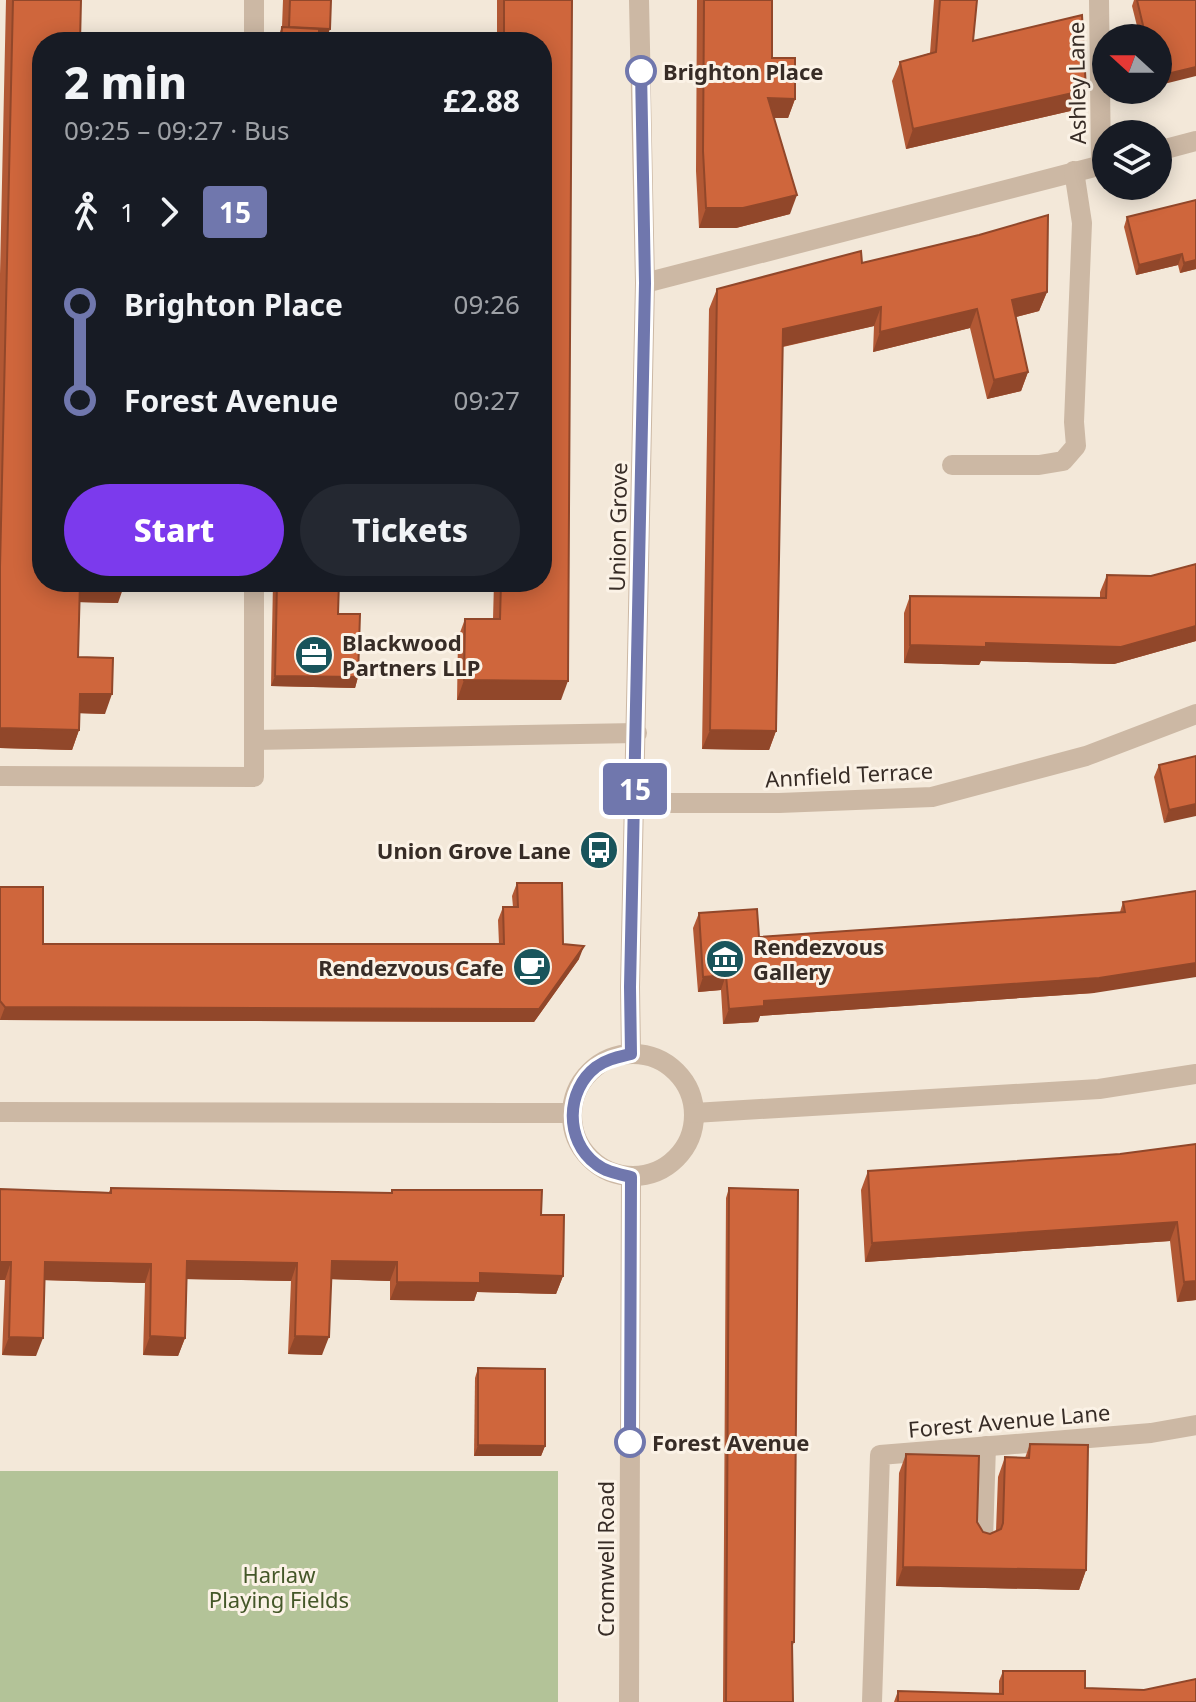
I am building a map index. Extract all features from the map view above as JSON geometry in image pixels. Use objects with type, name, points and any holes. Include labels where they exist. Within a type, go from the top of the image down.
[{"type":"street","points":[[254,0],[254,32]]},
{"type":"street","name":"Union Grove","points":[[631,1054],[645,283],[639,0]]},
{"type":"street","name":"Ashley Lane","points":[[1099,0],[1103,120]]},
{"type":"street","points":[[1172,147],[1196,141]]},
{"type":"street","points":[[645,283],[1092,167]]},
{"type":"street","points":[[952,465],[1039,465],[1063,461],[1076,446],[1074,422],[1082,223],[1074,171]]},
{"type":"street","points":[[0,776],[254,777],[254,592]]},
{"type":"street","name":"Annfield Terrace","points":[[635,803],[779,803],[932,797],[1086,756],[1196,714]]},
{"type":"street","points":[[254,740],[637,733]]},
{"type":"street","points":[[631,1054],[667,1064],[691,1094],[694,1113],[692,1133],[683,1151],[669,1165],[651,1174],[631,1177],[612,1173],[595,1164],[582,1150],[574,1132],[572,1113],[575,1095],[584,1079],[597,1066],[631,1054]]},
{"type":"street","points":[[694,1113],[1099,1089],[1196,1074]]},
{"type":"street","points":[[0,1112],[572,1113]]},
{"type":"street","name":"Cromwell Road","points":[[629,1702],[631,1177]]},
{"type":"street","name":"Forest Avenue Lane","points":[[872,1702],[880,1455],[1151,1433],[1196,1425]]},
{"type":"street","points":[[983,1541],[986,1446]]},
{"type":"green space","name":"Harlaw Playing Fields","points":[[0,1471],[558,1471],[558,1702],[0,1702]]},
{"type":"building","points":[[13,0],[81,0],[80,32],[32,32],[32,592],[80,592],[78,657],[113,658],[112,694],[80,694],[79,730],[0,728],[0,567]]},
{"type":"building","points":[[290,0],[331,0],[330,29],[289,27]]},
{"type":"building","points":[[504,0],[572,0],[568,681],[464,680],[465,619],[500,619],[501,592],[552,592],[552,32],[504,32]]},
{"type":"building","points":[[704,0],[772,0],[772,58],[795,58],[795,99],[768,98],[797,195],[743,208],[706,208],[703,151]]},
{"type":"building","points":[[940,0],[977,0],[973,41],[1082,15],[1086,90],[913,129],[900,62],[936,52]]},
{"type":"building","points":[[1137,0],[1196,0],[1196,67],[1172,73],[1172,24],[1143,24]]},
{"type":"building","points":[[282,27],[319,29],[319,32],[282,32]]},
{"type":"building","points":[[1196,200],[1196,260],[1184,263],[1182,254],[1139,265],[1127,217]]},
{"type":"building","points":[[1048,215],[1047,292],[1012,300],[1028,372],[994,380],[977,309],[880,332],[881,307],[783,329],[776,731],[710,730],[717,289],[861,251],[862,263]]},
{"type":"building","points":[[1196,564],[1196,626],[1121,647],[986,643],[986,647],[910,645],[910,596],[1106,598],[1107,575],[1151,576]]},
{"type":"building","name":"Blackwood Partners LLP","points":[[277,592],[339,592],[338,614],[360,614],[358,677],[275,676]]},
{"type":"building","points":[[1196,756],[1196,804],[1169,810],[1159,765]]},
{"type":"building","points":[[517,883],[562,883],[563,944],[584,946],[539,1009],[5,1007],[0,1001],[0,887],[43,887],[43,944],[504,944],[503,907],[518,907]]},
{"type":"building","points":[[1196,891],[1196,963],[1099,978],[764,1001],[764,1006],[729,1009],[726,975],[703,977],[699,913],[757,909],[759,937],[1125,912],[1123,902]]},
{"type":"building","points":[[1196,1144],[1196,1281],[1184,1282],[1177,1222],[872,1243],[868,1171],[1120,1154]]},
{"type":"building","points":[[111,1188],[392,1193],[392,1190],[542,1190],[541,1215],[564,1215],[563,1276],[480,1273],[480,1283],[397,1282],[397,1262],[332,1261],[329,1337],[295,1336],[297,1263],[187,1261],[185,1338],[150,1336],[151,1264],[45,1262],[43,1338],[9,1337],[11,1262],[0,1262],[0,1189],[111,1193]]},
{"type":"building","points":[[729,1188],[798,1190],[793,1702],[726,1702]]},
{"type":"building","points":[[478,1368],[545,1369],[545,1446],[478,1445]]},
{"type":"building","points":[[1030,1444],[1088,1445],[1086,1570],[903,1567],[906,1454],[979,1456],[977,1522],[983,1532],[990,1534],[1001,1529],[1003,1523],[1005,1457],[1029,1458]]},
{"type":"building","points":[[1003,1671],[1085,1671],[1085,1688],[1144,1690],[1196,1679],[1196,1702],[898,1702],[898,1691],[1003,1694]]},
{"type":"bus line","name":"15","points":[[630,1442],[631,1177],[612,1173],[595,1164],[582,1150],[574,1132],[572,1113],[575,1095],[584,1079],[597,1066],[631,1054],[645,283],[641,71]]},
{"type":"place","name":"Brighton Place","points":[[641,71]]},
{"type":"place","name":"Blackwood Partners LLP","points":[[314,655]]},
{"type":"place","name":"Union Grove Lane","points":[[599,850]]},
{"type":"place","name":"Rendezvous Gallery","points":[[725,959]]},
{"type":"place","name":"Rendezvous Cafe","points":[[532,967]]},
{"type":"place","name":"Forest Avenue","points":[[630,1442]]}]
